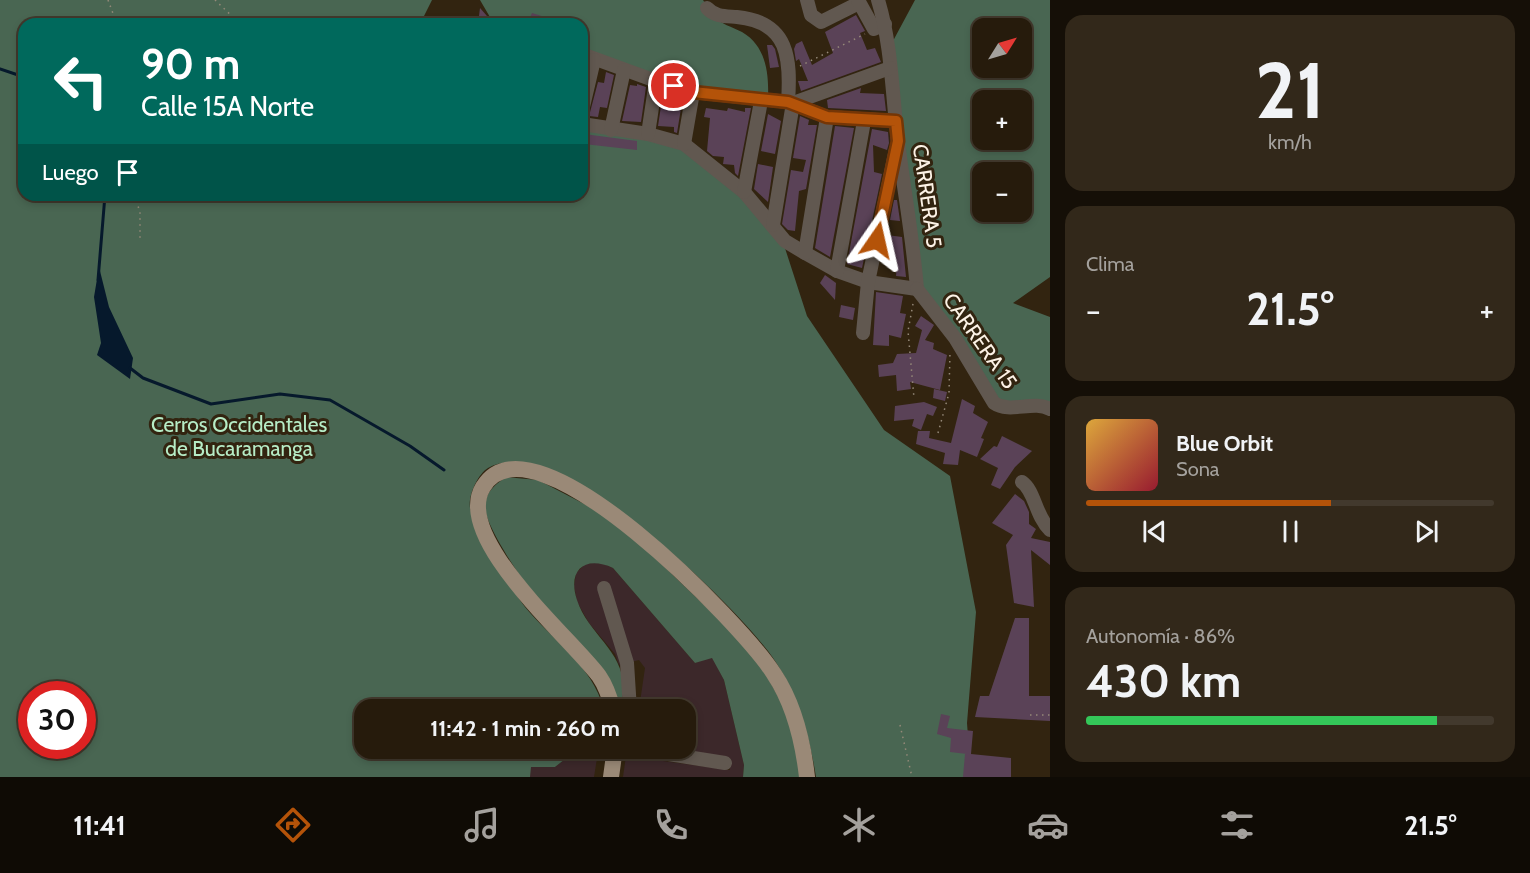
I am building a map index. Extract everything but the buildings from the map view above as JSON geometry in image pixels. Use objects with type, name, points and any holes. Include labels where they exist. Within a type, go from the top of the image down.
[{"type":"main road","points":[[608,699],[600,679],[532,605],[488,540],[479,516],[478,501],[482,489],[497,473],[518,468],[531,470],[587,497],[642,536],[692,584],[746,639],[775,675],[794,716],[807,777]]},
{"type":"main road","points":[[611,777],[613,759]]},
{"type":"street","points":[[807,0],[811,15],[821,22],[859,2],[880,27]]},
{"type":"street","name":"CARRERA 5","points":[[878,0],[880,27],[890,68],[898,141],[911,222],[916,289]]},
{"type":"street","points":[[707,8],[718,15],[762,22],[776,32],[785,48],[790,71],[791,103],[773,225]]},
{"type":"street","points":[[588,57],[693,92],[791,103],[827,117],[864,121],[896,121]]},
{"type":"street","points":[[791,103],[890,68]]},
{"type":"street","points":[[611,130],[624,70]]},
{"type":"street","points":[[648,134],[656,81]]},
{"type":"street","points":[[684,144],[693,92]]},
{"type":"street","points":[[744,192],[760,101]]},
{"type":"street","points":[[805,253],[827,117]]},
{"type":"street","points":[[837,271],[864,121]]},
{"type":"street","points":[[588,125],[648,134],[684,144],[744,192],[785,241],[837,271],[868,282],[916,289]]},
{"type":"street","points":[[863,333],[868,282],[898,141]]},
{"type":"street","name":"CARRERA 15","points":[[916,289],[951,332],[994,403],[1006,407],[1043,405],[1050,409]]},
{"type":"street","points":[[1022,482],[1030,490],[1036,512],[1050,530]]},
{"type":"street","points":[[604,588],[627,663],[629,699]]},
{"type":"street","points":[[696,758],[725,763]]},
{"type":"path","points":[[108,0],[115,18]]},
{"type":"path","points":[[215,0],[234,18]]},
{"type":"path","points":[[790,71],[880,27]]},
{"type":"path","points":[[137,201],[140,213],[140,242]]},
{"type":"path","points":[[914,398],[908,331],[916,289]]},
{"type":"path","points":[[938,433],[949,393],[951,332]]},
{"type":"path","points":[[1030,715],[1050,716]]},
{"type":"path","points":[[900,725],[912,777]]},
{"type":"shaded area","points":[[600,562],[613,568],[695,663],[712,657],[724,680],[744,765],[743,777],[623,777],[626,759],[648,759],[730,770],[727,757],[696,752],[696,699],[640,699],[645,668],[639,660],[619,665],[615,654],[589,623],[577,602],[574,586],[576,573],[585,564]]},
{"type":"shaded area","points":[[565,759],[597,759],[594,777],[530,777],[530,767],[555,767]]},
{"type":"green space","name":"Cerros Occidentales de Bucaramanga","points":[[0,0],[432,0],[423,18],[18,18],[18,201],[588,201],[588,127],[680,144],[742,193],[783,242],[807,316],[884,430],[950,476],[976,612],[967,723],[971,777],[816,777],[800,711],[778,665],[748,627],[680,560],[596,495],[555,473],[518,463],[488,468],[477,480],[472,491],[470,508],[473,516],[519,599],[581,666],[591,679],[600,699],[354,699],[354,759],[565,759],[555,767],[531,767],[530,777],[0,777]]},
{"type":"green space","points":[[480,0],[703,0],[716,19],[742,32],[761,52],[767,70],[768,98],[693,87],[588,53],[588,18],[490,18]]},
{"type":"green space","points":[[915,0],[1050,0],[1050,277],[1013,303],[1050,317],[1050,413],[989,398],[914,289],[886,54]]},
{"type":"green space","points":[[506,477],[538,480],[590,507],[627,531],[754,653],[789,716],[801,777],[743,777],[744,765],[724,680],[712,658],[695,663],[613,568],[594,563],[581,568],[577,573],[574,581],[575,589],[582,612],[619,666],[623,679],[622,699],[612,699],[542,608],[502,547],[489,523],[485,506],[489,492]]},
{"type":"water","points":[[99,267],[109,307],[133,358],[130,379],[97,355],[101,343],[94,297]]},
{"type":"waterway","points":[[0,69],[18,75]]},
{"type":"waterway","points":[[98,280],[105,201]]},
{"type":"waterway","points":[[130,368],[143,378],[211,404],[280,394],[330,400],[410,446],[444,470]]},
{"type":"route","points":[[674,86],[693,92],[760,101],[788,102],[827,117],[864,121],[896,121],[898,141],[877,240]]}]
